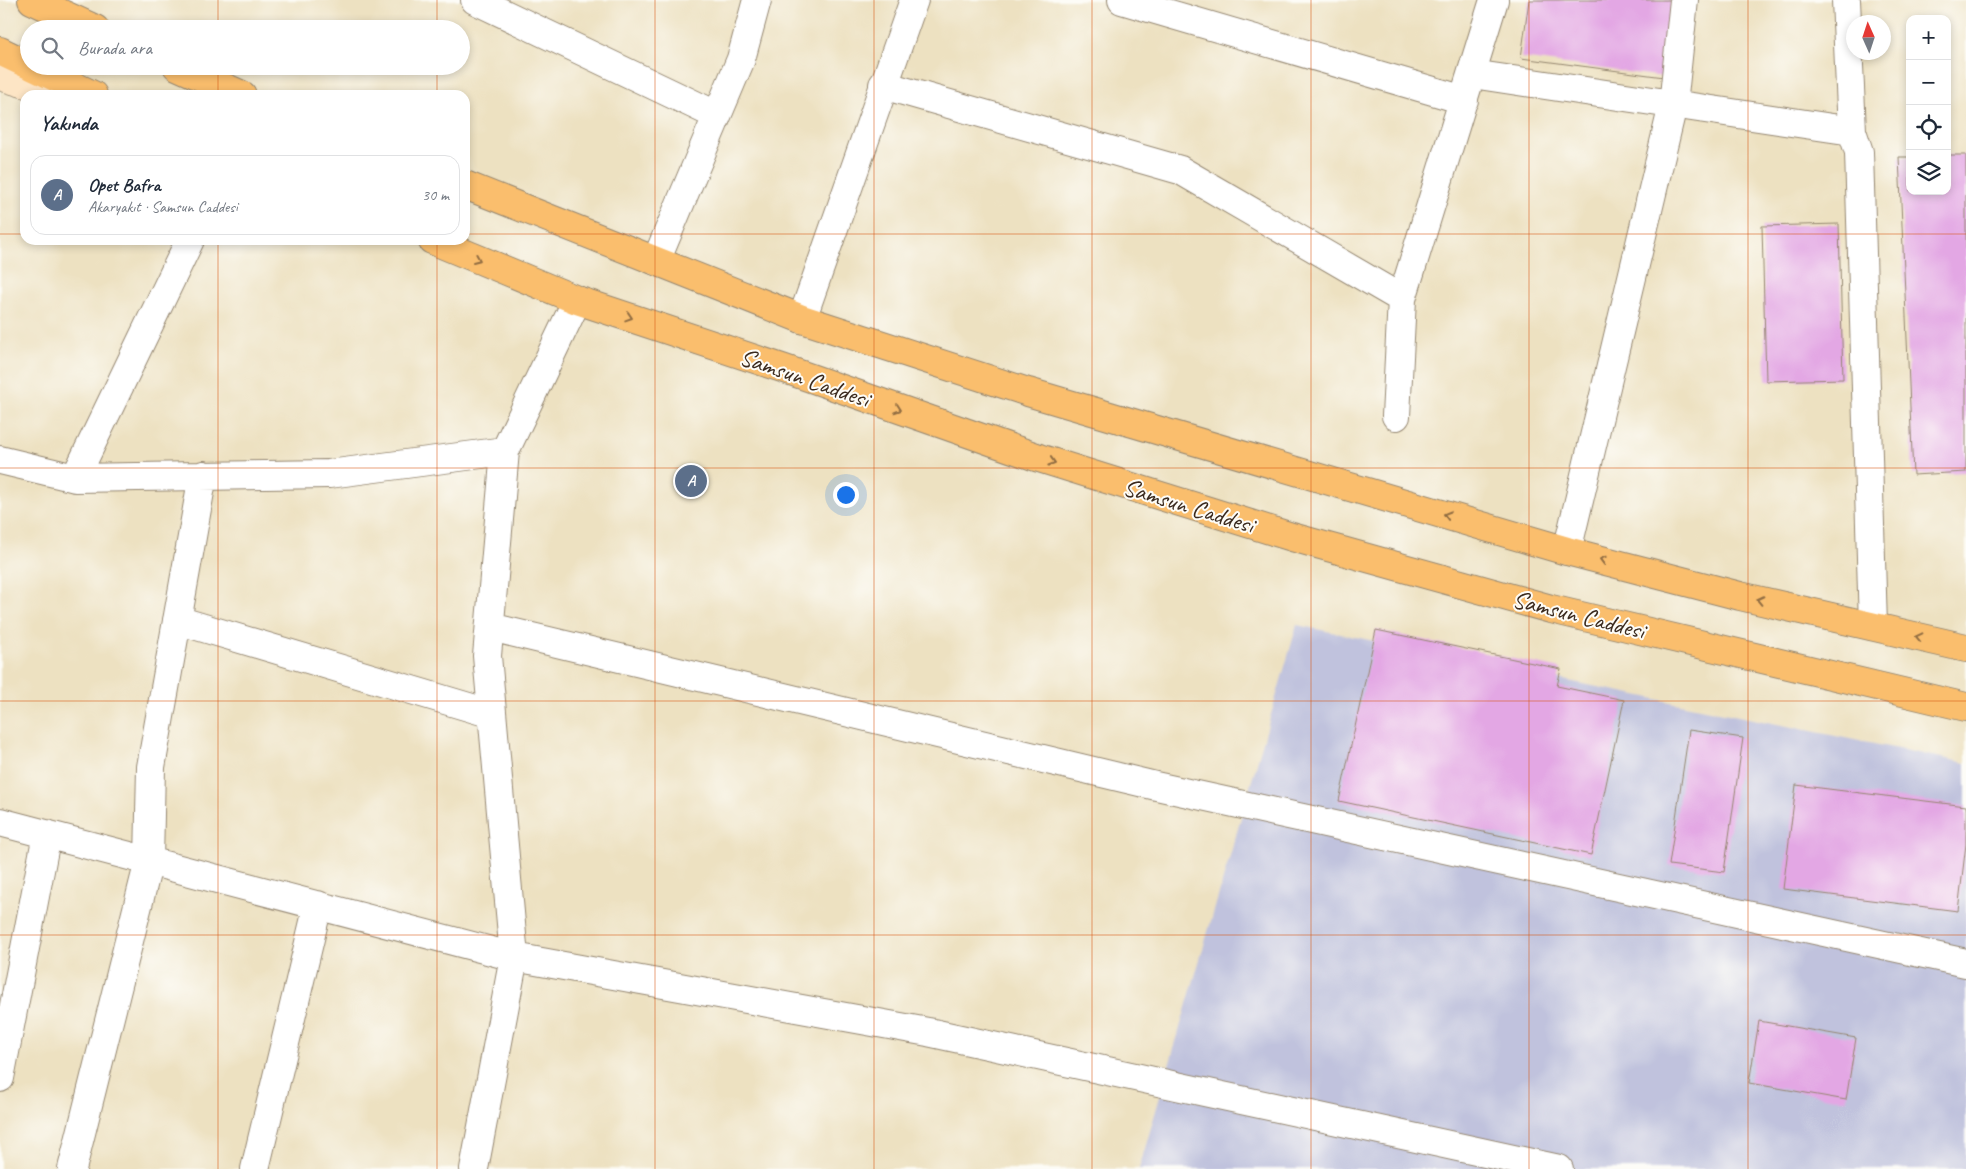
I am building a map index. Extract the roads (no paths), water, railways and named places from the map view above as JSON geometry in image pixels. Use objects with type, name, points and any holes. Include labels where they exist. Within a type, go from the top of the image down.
[{"type":"highway","points":[[32,0],[77,20]]},
{"type":"highway","points":[[0,52],[20,61]]},
{"type":"highway","points":[[50,75],[82,90]]},
{"type":"highway","points":[[197,75],[231,90]]},
{"type":"highway","points":[[470,187],[802,319],[1028,392],[1567,551],[1740,596],[1966,648]]},
{"type":"highway","name":"Samsun Caddesi","points":[[444,245],[577,300],[785,369],[1039,458],[1292,537],[1551,609],[1966,707]]},
{"type":"street","points":[[44,0],[79,20]]},
{"type":"street","points":[[475,0],[716,115]]},
{"type":"street","points":[[656,262],[741,59],[758,0]]},
{"type":"street","points":[[802,319],[914,0]]},
{"type":"street","points":[[1122,0],[1464,100]]},
{"type":"street","points":[[1396,416],[1402,300],[1494,0]]},
{"type":"street","points":[[1567,551],[1673,105],[1684,0]]},
{"type":"street","points":[[1846,0],[1852,131],[1859,152],[1873,626]]},
{"type":"street","points":[[1472,74],[1852,131]]},
{"type":"street","points":[[0,76],[46,90]]},
{"type":"street","points":[[883,84],[1180,170],[1402,300]]},
{"type":"street","points":[[75,478],[188,245]]},
{"type":"street","points":[[474,1169],[514,957],[487,656],[505,451],[577,300]]},
{"type":"street","points":[[0,460],[75,478],[329,474],[505,451]]},
{"type":"street","points":[[72,1169],[149,861],[151,767],[203,475]]},
{"type":"street","points":[[177,620],[492,714]]},
{"type":"street","points":[[490,627],[1156,786],[1966,963]]},
{"type":"street","points":[[0,822],[514,957],[928,1032],[1559,1169]]},
{"type":"street","points":[[0,1078],[47,834]]},
{"type":"street","points":[[255,1169],[318,905]]},
{"type":"place","name":"Opet Bafra","points":[[691,481]]}]
